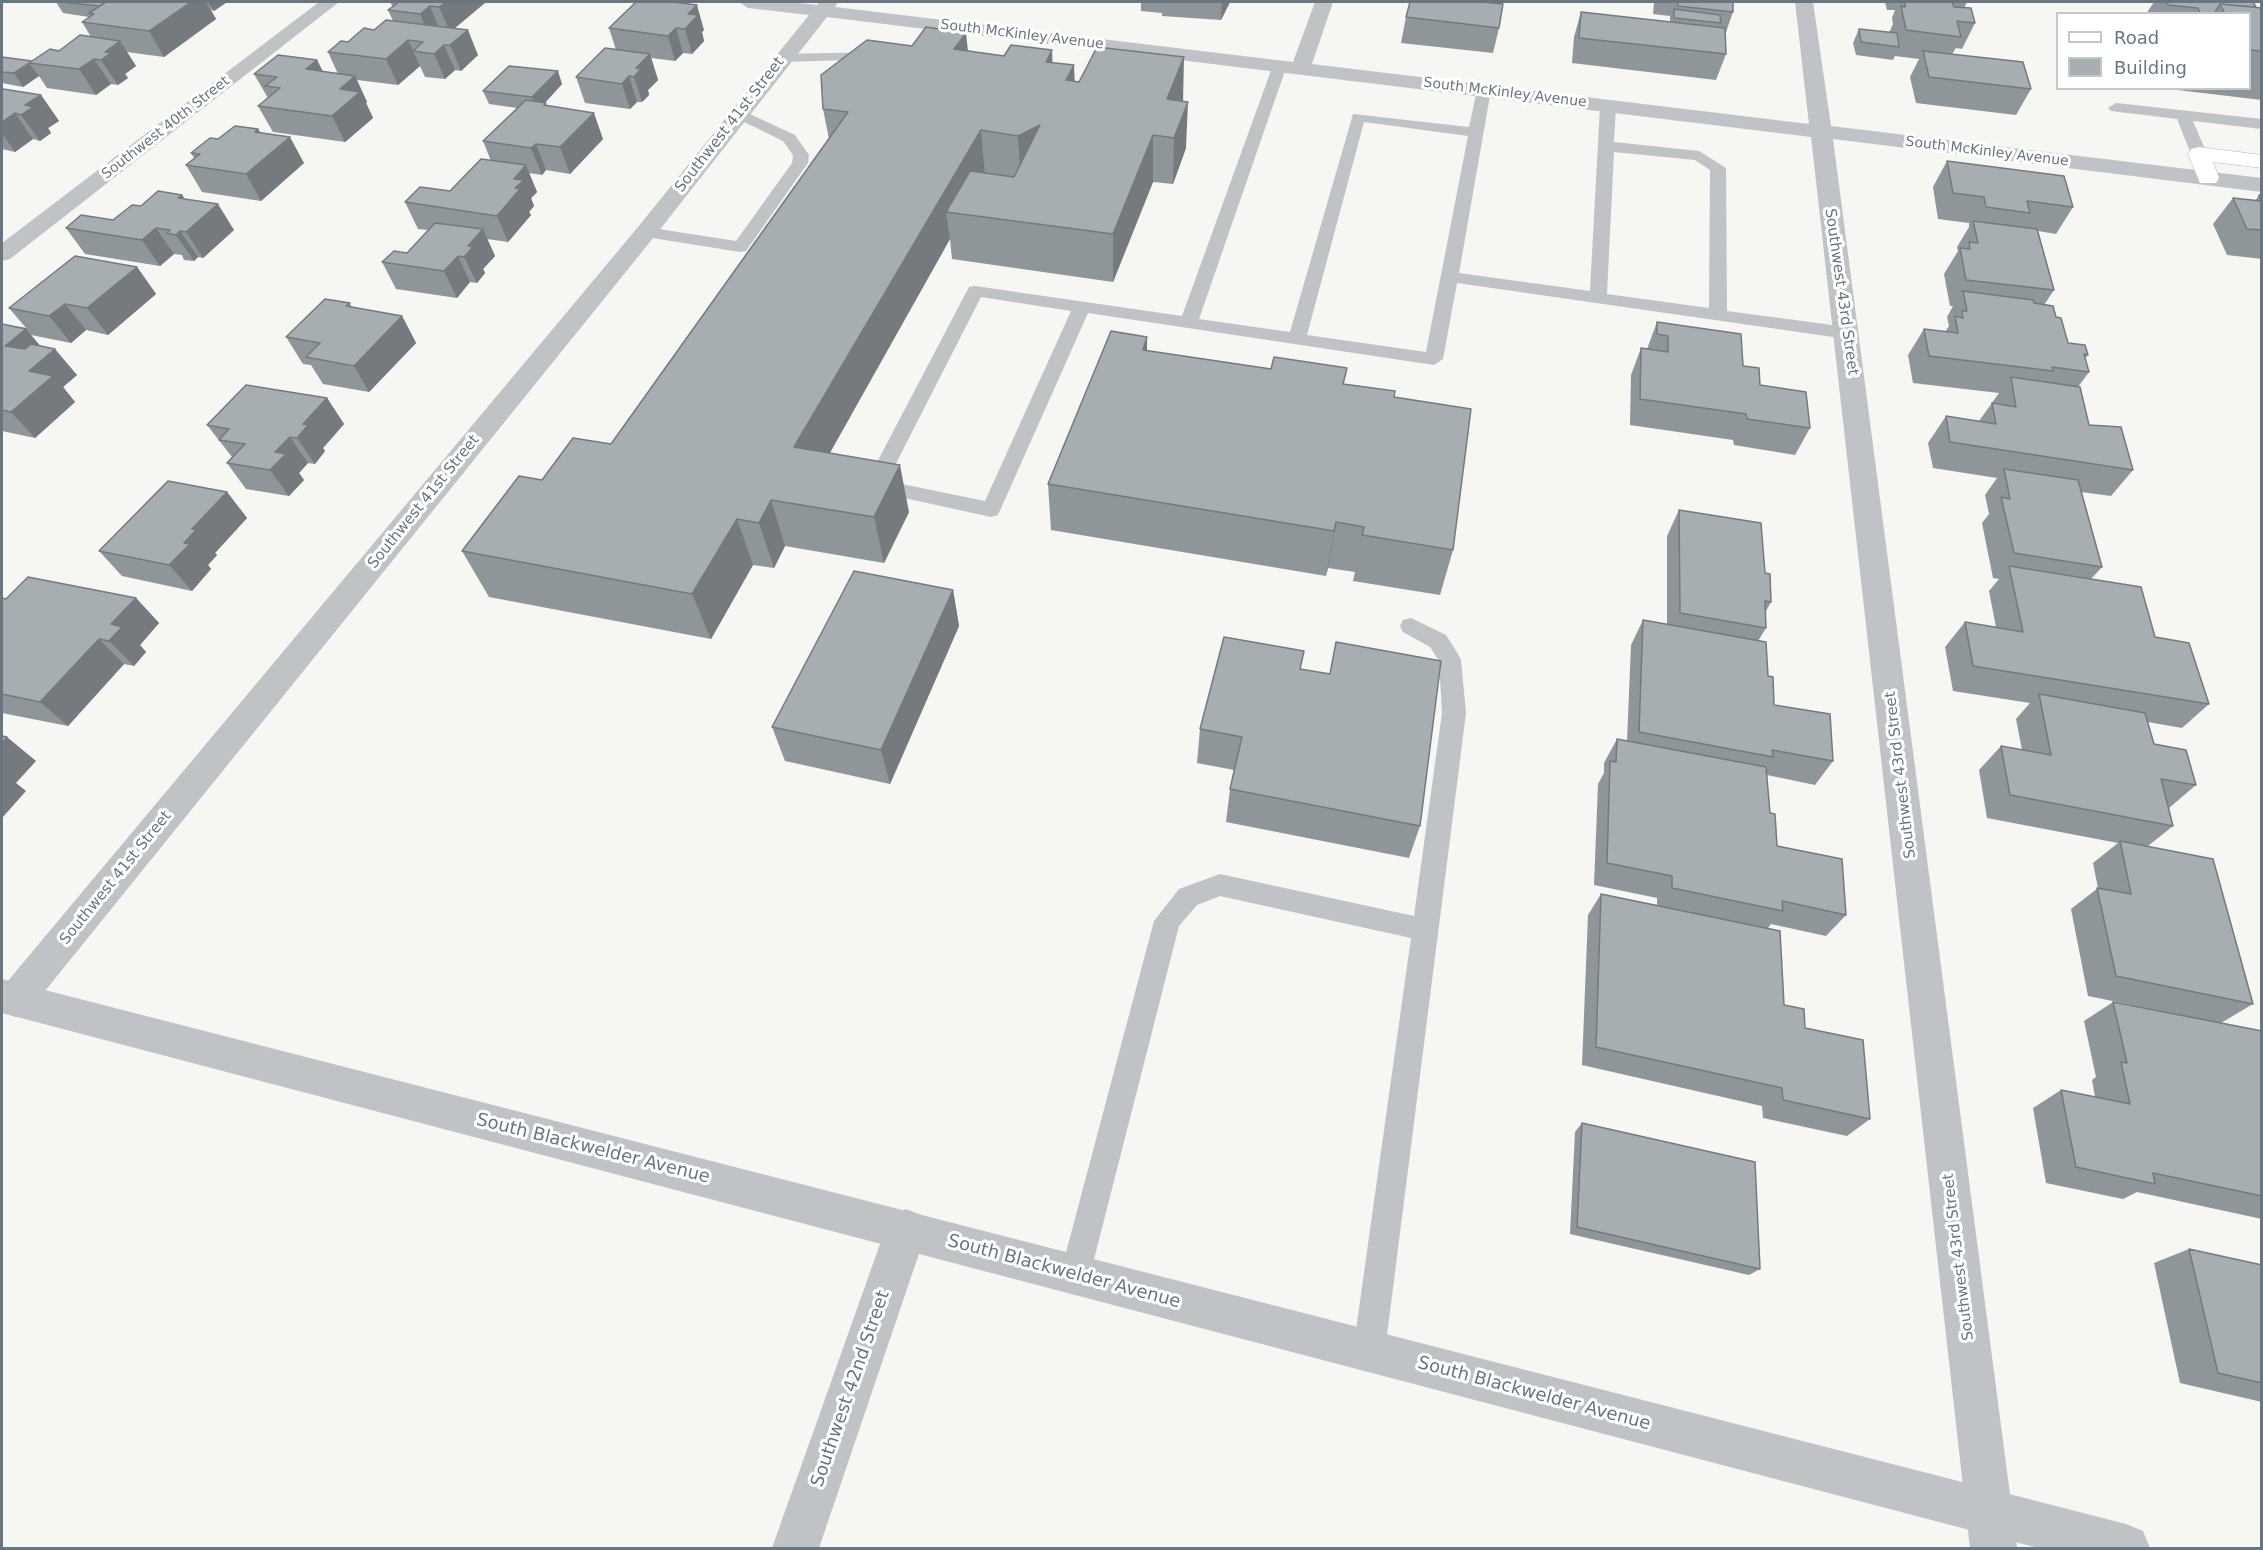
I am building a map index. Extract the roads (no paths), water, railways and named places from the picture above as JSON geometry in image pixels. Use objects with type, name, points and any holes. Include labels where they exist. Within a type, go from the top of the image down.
[{"type":"main road","points":[[2208,178],[2199,154],[2262,162]]},
{"type":"street","name":"Southwest 40th Street","points":[[2,254],[330,2]]},
{"type":"street","name":"South McKinley Avenue","points":[[748,2],[825,6],[1110,45],[2262,185]]},
{"type":"street","points":[[1301,67],[1324,2]]},
{"type":"street","name":"Southwest 43rd Street","points":[[1804,2],[1819,132],[1847,333],[1992,1531]]},
{"type":"street","name":"Southwest 41st Street","points":[[8,998],[646,232],[825,6]]},
{"type":"street","name":"South Blackwelder Avenue","points":[[8,998],[1369,1351],[1992,1531],[2126,1548]]},
{"type":"street","name":"Southwest 42nd Street","points":[[795,1548],[906,1230]]},
{"type":"lane","points":[[1101,65],[1110,45]]},
{"type":"lane","points":[[783,58],[868,55],[892,58]]},
{"type":"lane","points":[[827,56],[863,71]]},
{"type":"lane","points":[[1189,323],[1280,65]]},
{"type":"lane","points":[[1082,306],[991,510],[875,485],[975,291],[1082,306],[1434,359],[1484,90]]},
{"type":"lane","points":[[1598,300],[1608,106]]},
{"type":"lane","points":[[2116,108],[2262,124]]},
{"type":"lane","points":[[646,232],[740,247],[800,163],[801,155],[789,138],[739,114]]},
{"type":"lane","points":[[2183,116],[2199,154]]},
{"type":"lane","points":[[1297,338],[1358,117],[1476,132]]},
{"type":"lane","points":[[1606,146],[1699,156],[1718,168],[1718,316]]},
{"type":"lane","points":[[1450,277],[1598,300],[1847,333]]},
{"type":"lane","points":[[1369,1351],[1454,713],[1450,660],[1438,641],[1411,626]]},
{"type":"lane","points":[[1075,1275],[1167,921],[1188,897],[1220,885],[1425,930]]}]
